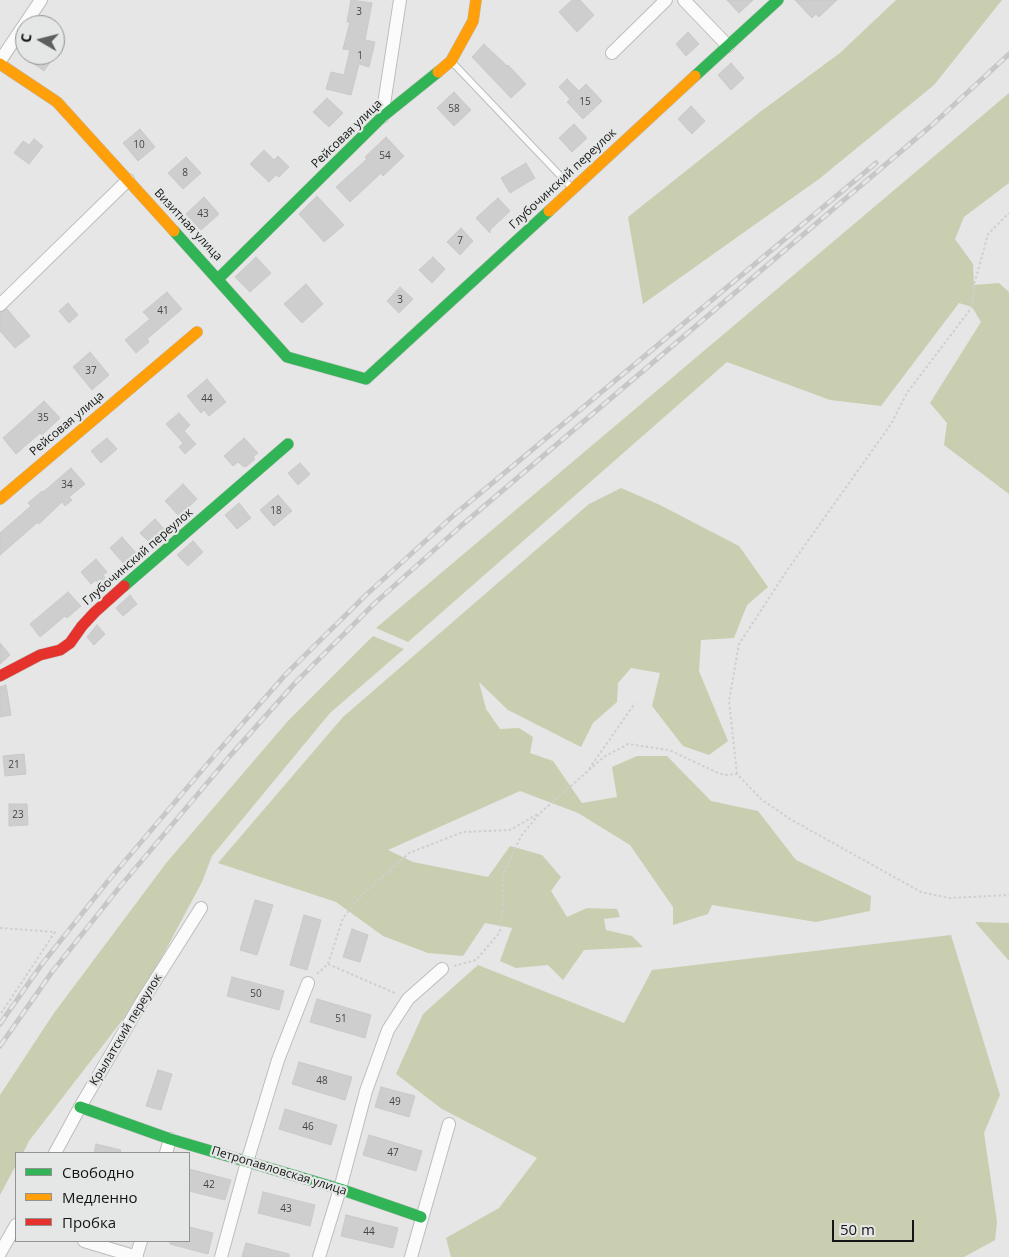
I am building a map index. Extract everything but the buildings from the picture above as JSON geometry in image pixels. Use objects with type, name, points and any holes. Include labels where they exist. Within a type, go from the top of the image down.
[{"type":"street","points":[[0,63],[41,0]]},
{"type":"street","points":[[382,117],[400,0]]},
{"type":"street","name":"Рейсовая улица","points":[[218,279],[382,117],[451,61],[473,21],[476,0]]},
{"type":"street","points":[[612,53],[666,0]]},
{"type":"street","points":[[684,0],[728,46]]},
{"type":"street","name":"Глубочинский переулок","points":[[366,379],[778,0]]},
{"type":"street","name":"Визитная улица","points":[[0,63],[57,102],[287,357],[366,379]]},
{"type":"street","points":[[0,305],[128,180]]},
{"type":"street","name":"Рейсовая улица","points":[[0,499],[197,332]]},
{"type":"street","name":"Глубочинский переулок","points":[[0,676],[40,655],[60,650],[70,643],[95,612],[288,444]]},
{"type":"street","name":"Крылатский переулок","points":[[56,1152],[141,1003],[201,908]]},
{"type":"street","points":[[318,1257],[340,1189],[366,1091],[388,1030],[408,999],[442,969]]},
{"type":"street","points":[[220,1257],[246,1162],[278,1060],[308,983]]},
{"type":"street","name":"Петропавловская улица","points":[[80,1107],[170,1139],[340,1189],[421,1217]]},
{"type":"street","points":[[411,1257],[448,1124]]},
{"type":"street","points":[[166,1152],[170,1139]]},
{"type":"street","points":[[0,1252],[15,1228]]},
{"type":"street","points":[[87,1242],[136,1257],[141,1242]]},
{"type":"lane","points":[[451,61],[572,189]]},
{"type":"path","points":[[1009,213],[988,234],[974,285],[972,307],[906,394],[892,424],[788,569],[739,644],[729,701],[737,774],[761,799],[790,819],[921,892],[949,898],[1009,895]]},
{"type":"path","points":[[586,773],[635,703]]},
{"type":"path","points":[[442,969],[476,960],[500,932],[503,905],[503,874],[521,836],[540,813],[604,757],[628,744],[669,750],[724,775],[737,774]]},
{"type":"path","points":[[308,983],[328,964],[343,918],[361,896],[409,853],[464,832],[510,830],[540,813]]},
{"type":"path","points":[[0,928],[55,932],[0,1014]]},
{"type":"path","points":[[328,964],[408,999]]},
{"type":"green space","points":[[896,0],[1002,0],[934,85],[819,179],[643,304],[628,217],[760,112],[840,53]]},
{"type":"green space","points":[[1009,93],[1009,183],[964,217],[955,239],[973,264],[974,285],[999,283],[1009,292],[1009,494],[944,445],[947,423],[930,403],[981,322],[972,307],[959,303],[881,406],[830,400],[727,362],[408,642],[376,628]]},
{"type":"green space","points":[[621,488],[660,505],[739,546],[768,587],[747,605],[734,638],[701,640],[699,671],[728,741],[709,755],[683,746],[652,706],[660,673],[631,668],[618,683],[617,702],[593,723],[581,747],[508,710],[479,682],[486,709],[500,729],[519,728],[533,737],[530,753],[553,761],[582,803],[617,797],[612,767],[637,756],[667,756],[711,801],[758,811],[796,860],[871,896],[870,911],[816,922],[712,905],[708,914],[673,925],[673,907],[630,845],[578,813],[520,791],[388,850],[413,862],[488,877],[510,846],[542,855],[561,877],[551,891],[567,917],[587,908],[617,909],[620,917],[604,919],[606,930],[632,936],[643,947],[584,950],[563,980],[548,965],[516,968],[500,961],[512,928],[485,923],[463,956],[428,953],[383,936],[336,902],[218,863],[343,717],[589,504]]},
{"type":"green space","points":[[373,636],[404,649],[330,713],[212,856],[202,882],[141,996],[29,1141],[24,1152],[15,1152],[15,1167],[0,1195],[0,1095],[54,1013],[167,862],[287,722]]},
{"type":"green space","points":[[975,922],[1009,923],[1009,961]]},
{"type":"green space","points":[[951,935],[1000,1095],[984,1133],[997,1222],[995,1240],[964,1257],[451,1257],[446,1238],[499,1208],[537,1158],[442,1109],[396,1074],[423,1014],[478,965],[624,1023],[652,970]]},
{"type":"railway","points":[[0,1046],[52,972],[118,889],[229,757],[295,683],[375,603],[462,525],[932,125],[1009,54]]},
{"type":"railway","points":[[0,1024],[42,964],[108,881],[220,749],[286,674],[367,594],[454,515],[876,163]]},
{"type":"traffic: fast","points":[[695,76],[778,0]]},
{"type":"traffic: fast","points":[[218,279],[382,117],[438,72]]},
{"type":"traffic: fast","points":[[174,231],[287,357],[366,379],[549,211]]},
{"type":"traffic: fast","points":[[124,586],[288,444]]},
{"type":"traffic: fast","points":[[80,1107],[170,1139],[340,1189],[421,1217]]},
{"type":"traffic: slow","points":[[438,72],[451,61],[473,21],[476,0]]},
{"type":"traffic: slow","points":[[0,64],[57,102],[174,231]]},
{"type":"traffic: slow","points":[[549,211],[695,76]]},
{"type":"traffic: slow","points":[[0,499],[197,332]]},
{"type":"traffic: jam","points":[[0,676],[40,655],[60,650],[70,643],[95,612],[124,586]]}]
